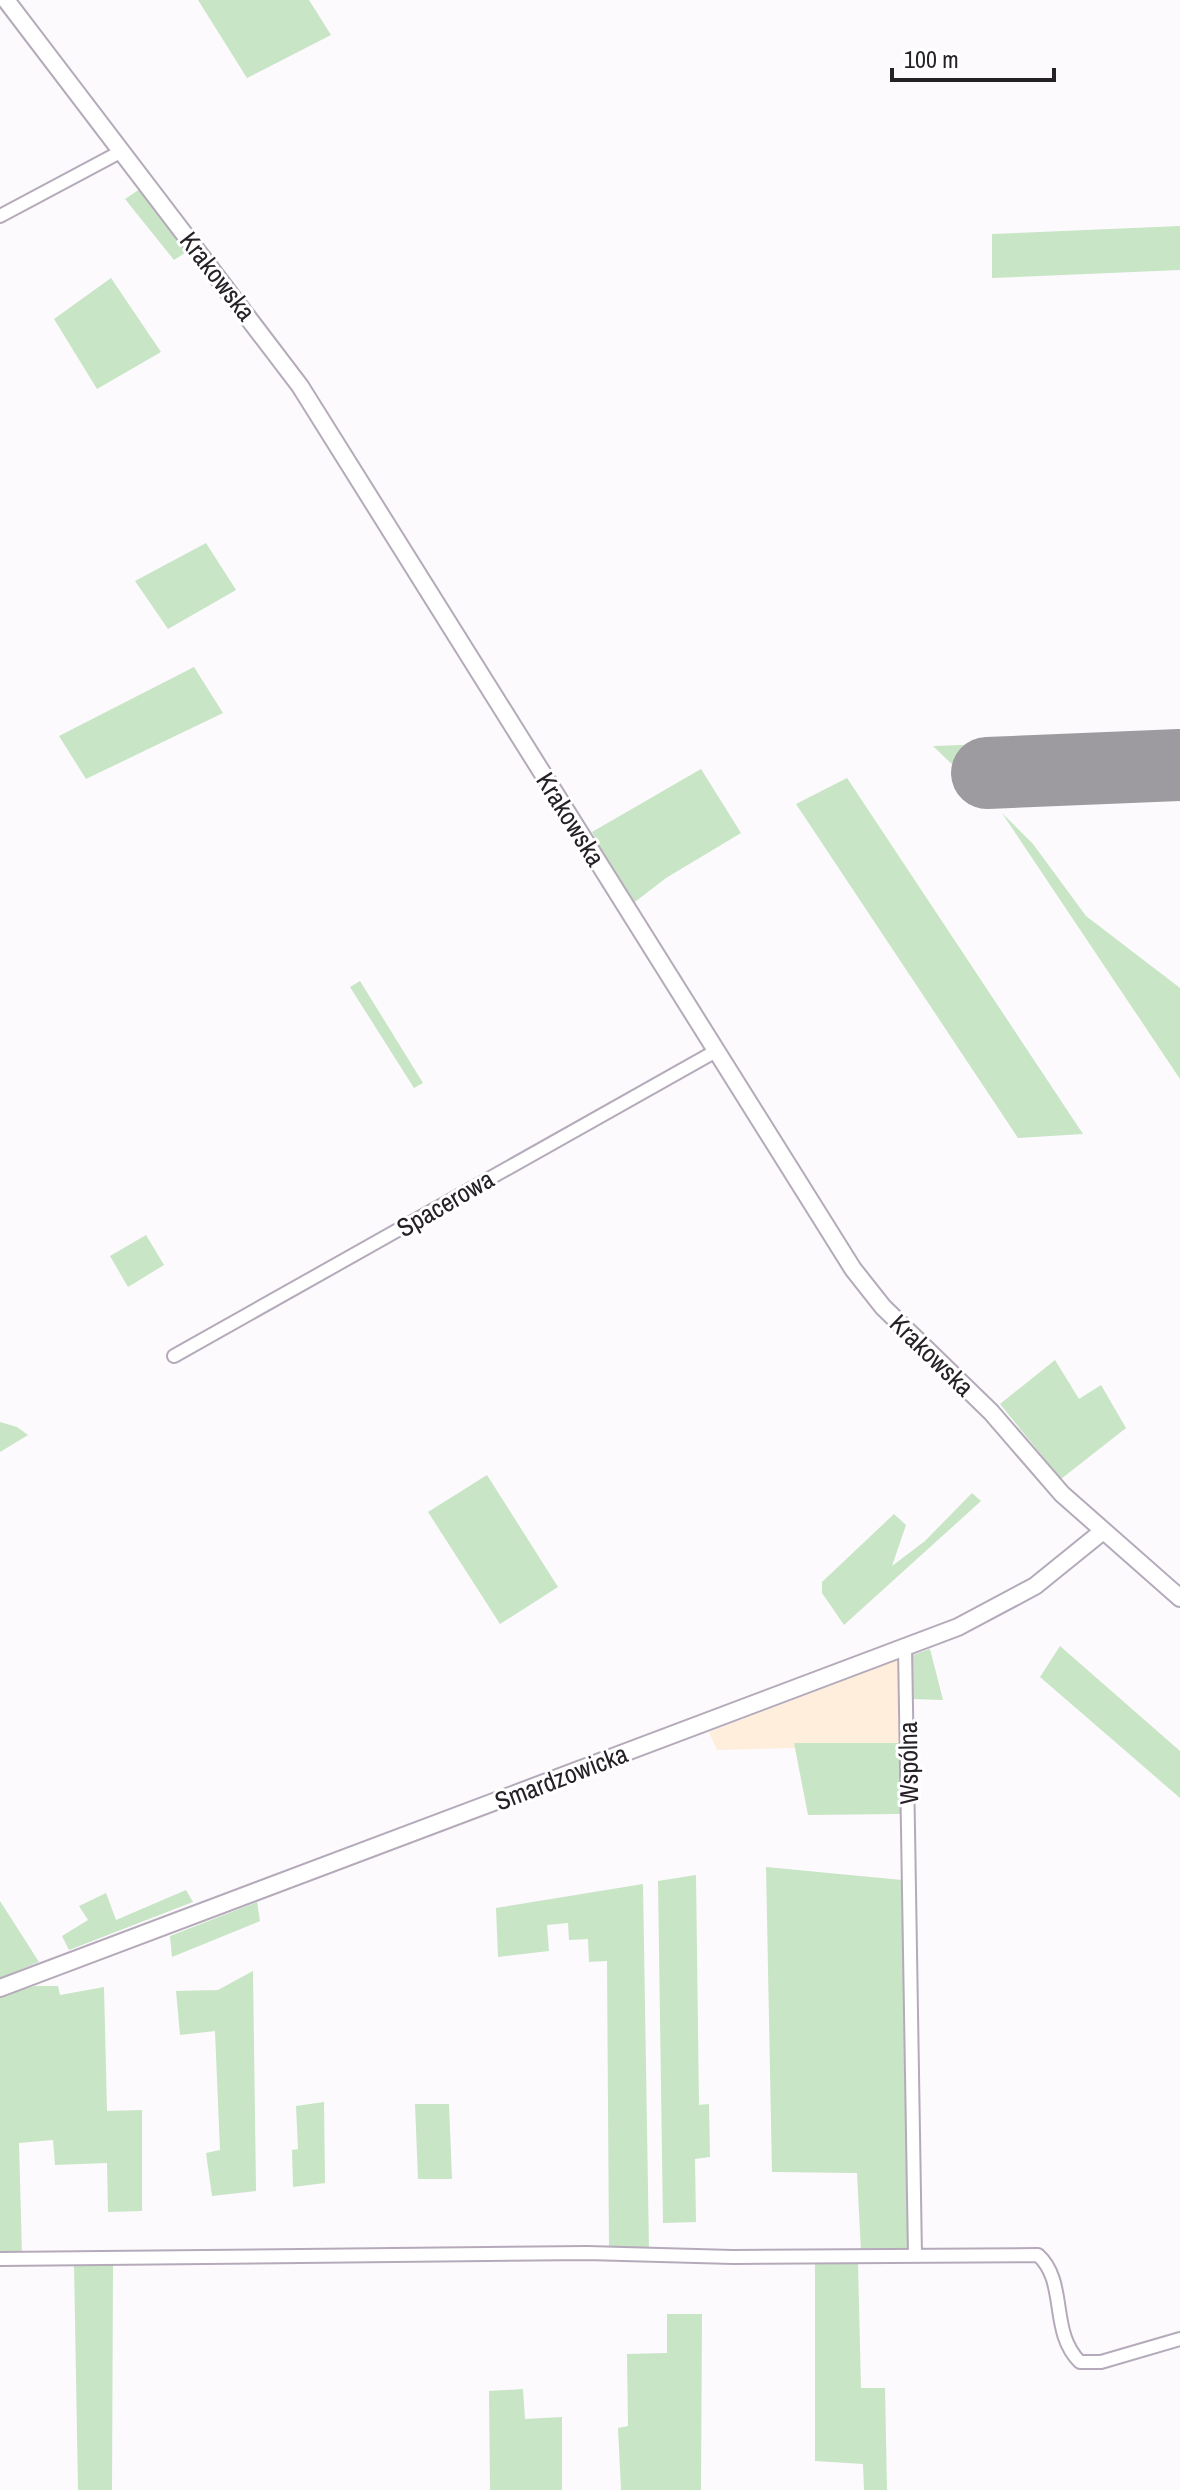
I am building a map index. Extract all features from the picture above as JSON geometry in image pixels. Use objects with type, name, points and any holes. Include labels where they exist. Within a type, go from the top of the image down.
[{"type":"main road","name":"Krakowska","points":[[6,0],[300,386],[838,1248],[883,1307],[984,1405],[1053,1486],[1180,1598]]},
{"type":"main road","name":"Smardzowicka","points":[[0,1988],[974,1620],[1014,1599],[1056,1571],[1103,1531]]},
{"type":"street","points":[[0,216],[122,151]]},
{"type":"street","name":"Spacerowa","points":[[174,1356],[716,1051]]},
{"type":"street","name":"Wspólna","points":[[905,1647],[915,2256]]},
{"type":"street","points":[[0,2259],[587,2253],[733,2257],[1038,2255],[1051,2271],[1060,2329],[1068,2350],[1080,2362],[1101,2362],[1180,2339]]},
{"type":"shaded area","points":[[898,1660],[902,1743],[795,1743],[795,1748],[717,1750],[709,1732]]},
{"type":"green space","points":[[198,0],[309,0],[331,35],[247,78]]},
{"type":"green space","points":[[140,189],[188,251],[174,260],[125,199]]},
{"type":"green space","points":[[1180,226],[1180,270],[992,278],[992,234]]},
{"type":"green space","points":[[111,278],[161,352],[97,389],[54,319]]},
{"type":"green space","points":[[206,543],[236,590],[168,629],[135,581]]},
{"type":"green space","points":[[194,667],[223,713],[86,779],[59,736]]},
{"type":"green space","points":[[1180,737],[1180,794],[990,801],[933,746]]},
{"type":"green space","points":[[701,769],[741,833],[666,878],[631,905],[592,832]]},
{"type":"green space","points":[[847,778],[1083,1134],[1018,1138],[796,804]]},
{"type":"green space","points":[[1002,813],[1033,844],[1086,916],[1180,988],[1180,1079]]},
{"type":"green space","points":[[360,981],[423,1083],[414,1088],[350,987]]},
{"type":"green space","points":[[146,1235],[164,1265],[128,1287],[110,1256]]},
{"type":"green space","points":[[1055,1360],[1079,1399],[1101,1385],[1126,1428],[1061,1479],[1000,1404]]},
{"type":"green space","points":[[0,1422],[17,1427],[28,1435],[0,1452]]},
{"type":"green space","points":[[487,1475],[558,1587],[500,1624],[428,1512]]},
{"type":"green space","points":[[972,1493],[981,1501],[844,1625],[822,1593],[822,1582],[894,1514],[906,1525],[892,1566],[925,1541]]},
{"type":"green space","points":[[1060,1646],[1180,1751],[1180,1798],[1040,1677]]},
{"type":"green space","points":[[930,1649],[943,1700],[912,1699],[910,1656]]},
{"type":"green space","points":[[794,1743],[902,1743],[900,1814],[808,1815]]},
{"type":"green space","points":[[766,1867],[902,1880],[911,2250],[861,2252],[857,2173],[772,2172]]},
{"type":"green space","points":[[696,1875],[699,2105],[709,2104],[710,2157],[695,2159],[696,2222],[663,2223],[658,1881]]},
{"type":"green space","points":[[643,1884],[649,2249],[609,2249],[607,1961],[589,1962],[588,1939],[569,1940],[568,1923],[547,1925],[549,1951],[498,1957],[496,1908]]},
{"type":"green space","points":[[186,1890],[193,1902],[69,1950],[62,1936],[88,1920],[79,1906],[106,1893],[116,1920]]},
{"type":"green space","points":[[0,1901],[39,1962],[0,1978]]},
{"type":"green space","points":[[257,1902],[260,1921],[172,1957],[170,1936]]},
{"type":"green space","points":[[253,1971],[256,2191],[212,2196],[206,2153],[220,2150],[215,2031],[180,2035],[176,1991],[218,1990]]},
{"type":"green space","points":[[35,1986],[58,1986],[60,1995],[104,1987],[107,2111],[142,2110],[142,2211],[108,2212],[107,2163],[55,2165],[53,2140],[19,2143],[22,2255],[0,2255],[0,1996]]},
{"type":"green space","points":[[324,2102],[325,2183],[293,2187],[292,2150],[298,2149],[296,2106]]},
{"type":"green space","points":[[415,2104],[449,2104],[452,2179],[418,2179]]},
{"type":"green space","points":[[815,2262],[858,2263],[861,2388],[885,2388],[887,2490],[864,2490],[863,2464],[815,2461]]},
{"type":"green space","points":[[74,2263],[113,2265],[112,2490],[78,2490]]},
{"type":"green space","points":[[667,2314],[702,2314],[701,2490],[621,2490],[618,2428],[628,2426],[627,2354],[667,2353]]},
{"type":"green space","points":[[523,2389],[525,2419],[562,2417],[562,2490],[490,2490],[489,2391]]},
{"type":"runway","points":[[987,773],[1180,765]]}]
